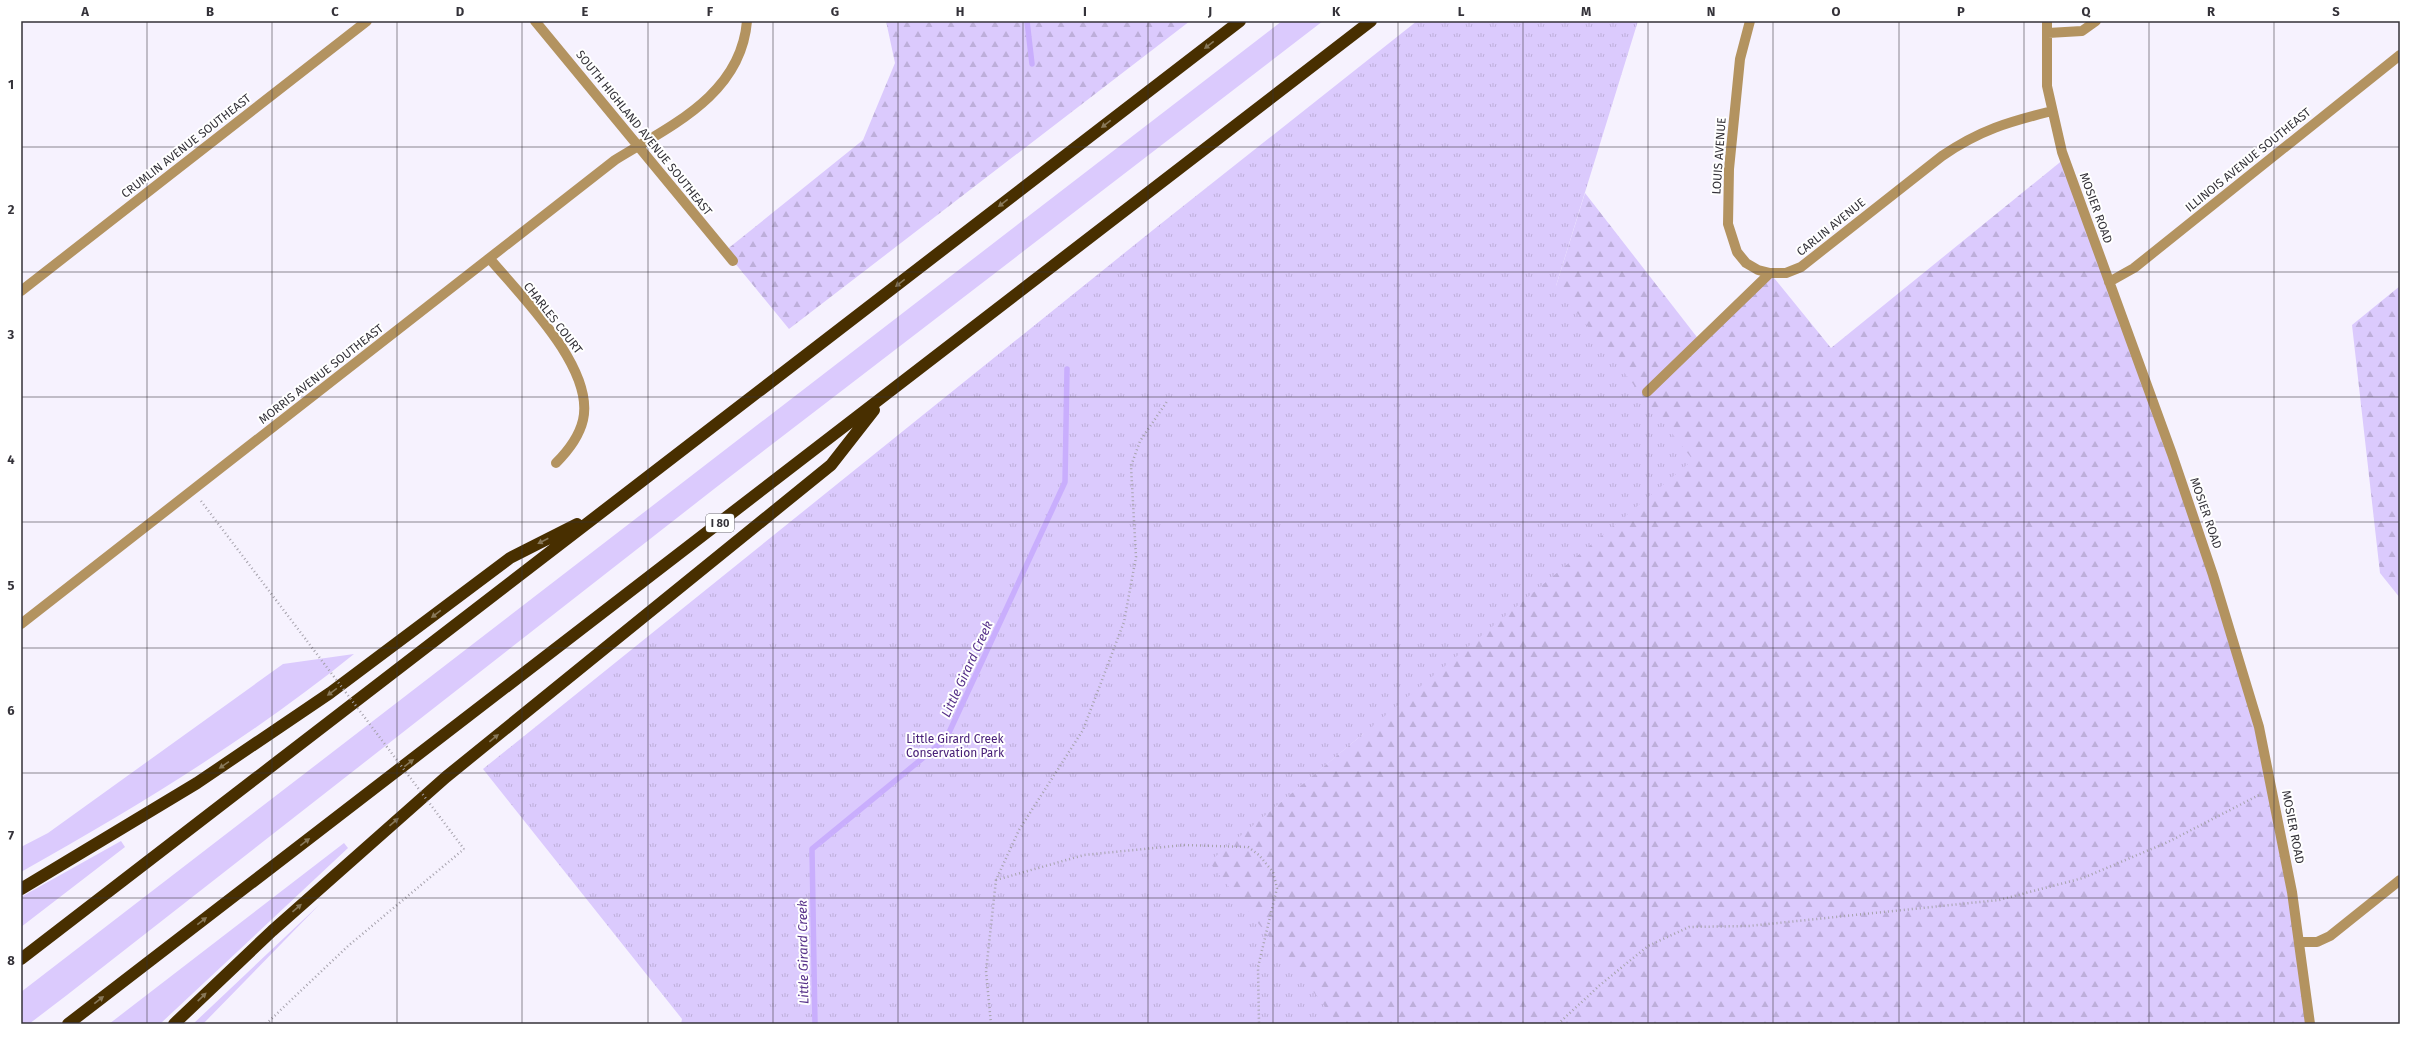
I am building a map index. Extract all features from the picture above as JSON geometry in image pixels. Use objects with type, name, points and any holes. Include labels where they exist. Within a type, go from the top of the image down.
[{"type":"highway","points":[[21,959],[1240,21]]},
{"type":"highway","name":"I 80","points":[[68,1024],[1371,21]]},
{"type":"highway","points":[[174,1024],[272,930],[446,777],[832,465],[885,396]]},
{"type":"highway","points":[[21,888],[197,783],[330,693],[510,558],[603,511]]},
{"type":"street","name":"CRUMLIN AVENUE SOUTHEAST","points":[[21,291],[367,21]]},
{"type":"street","name":"SOUTH HIGHLAND AVENUE SOUTHEAST","points":[[535,21],[733,262]]},
{"type":"street","name":"MORRIS AVENUE SOUTHEAST","points":[[21,624],[615,160],[699,107],[723,83],[742,47],[747,21]]},
{"type":"street","name":"LOUIS AVENUE","points":[[1750,21],[1740,60],[1729,169],[1728,224],[1737,252],[1746,263],[1758,270],[1770,273]]},
{"type":"street","name":"MOSIER ROAD","points":[[2047,21],[2047,86],[2062,152],[2213,575],[2259,727],[2272,788],[2299,942],[2310,1024]]},
{"type":"street","points":[[2048,32],[2082,31],[2096,21]]},
{"type":"street","name":"ILLINOIS AVENUE SOUTHEAST","points":[[2109,282],[2134,268],[2400,54]]},
{"type":"street","name":"CARLIN AVENUE","points":[[1770,273],[1786,273],[1801,268],[1942,156],[1965,140],[2003,123],[2052,111]]},
{"type":"street","name":"CHARLES COURT","points":[[490,259],[560,344],[574,366],[581,387],[584,409],[583,420],[574,442],[556,463]]},
{"type":"street","points":[[1647,392],[1770,273]]},
{"type":"street","points":[[2299,942],[2316,942],[2330,936],[2400,880]]},
{"type":"path","points":[[991,1024],[986,971],[996,880],[1019,830],[1083,730],[1124,622],[1136,557],[1131,466],[1140,441],[1168,400]]},
{"type":"path","points":[[192,491],[464,849],[348,946],[266,1024]]},
{"type":"path","points":[[1558,1024],[1600,985],[1648,946],[1689,927],[1749,926],[1999,900],[2083,878],[2168,842],[2272,788]]},
{"type":"path","points":[[996,880],[1084,855],[1184,845],[1248,847],[1259,855],[1273,872],[1277,888],[1258,967],[1259,1024]]},
{"type":"green space","points":[[886,21],[1190,21],[789,329],[725,251],[863,140],[895,63]]},
{"type":"green space","points":[[1282,21],[1323,21],[714,489],[67,995],[29,1024],[21,1024],[21,992]]},
{"type":"green space","name":"Little Girard Creek Conservation Park","points":[[1417,21],[1638,21],[1556,286],[1693,460],[1209,862],[1339,1024],[681,1024],[682,1019],[483,769],[1153,230]]},
{"type":"green space","points":[[2064,159],[2172,454],[2259,727],[2310,1024],[1322,1024],[1208,862],[1363,734],[1556,286],[1585,193],[1700,341],[1770,273],[1831,348]]},
{"type":"green space","points":[[2400,286],[2400,598],[2380,573],[2352,325]]},
{"type":"green space","points":[[354,654],[315,685],[234,743],[150,797],[21,872],[21,847],[48,833],[283,664]]},
{"type":"green space","points":[[121,841],[125,847],[21,927],[21,897]]},
{"type":"green space","points":[[344,843],[348,848],[160,1024],[109,1024]]},
{"type":"green space","points":[[320,904],[203,1024],[193,1024]]},
{"type":"waterway","name":"Little Girard Creek","points":[[1027,21],[1032,64]]},
{"type":"waterway","name":"Little Girard Creek","points":[[815,1024],[812,849],[946,739],[1065,482],[1067,369]]}]
